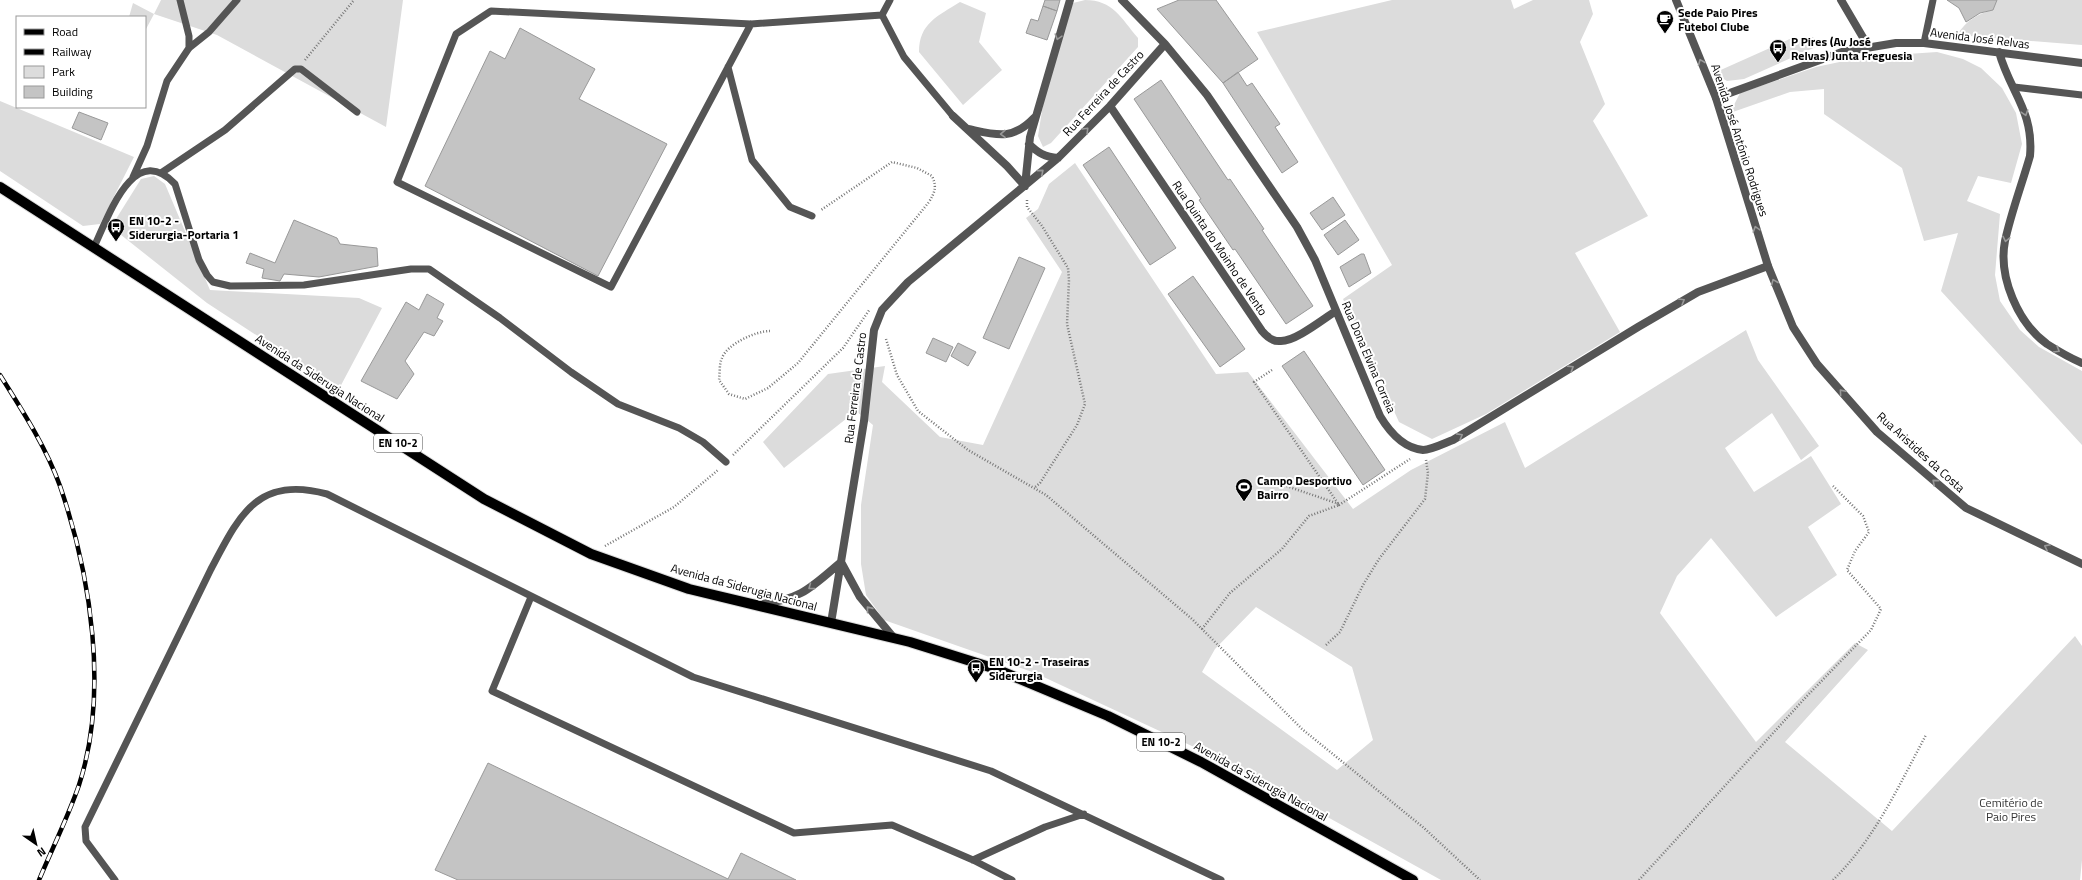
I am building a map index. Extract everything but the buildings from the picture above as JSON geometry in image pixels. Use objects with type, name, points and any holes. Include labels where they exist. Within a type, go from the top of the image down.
[{"type":"main road","name":"Avenida da Siderugia Nacional","points":[[0,187],[484,499],[591,554],[689,589],[894,639],[996,669],[1108,716],[1201,762],[1413,880]]},
{"type":"street","points":[[1025,186],[1029,144],[1035,118],[1070,0]]},
{"type":"street","name":"Rua Dona Elvina Correia","points":[[1122,0],[1164,44],[1207,95],[1297,227],[1315,260],[1380,416],[1391,432],[1406,443],[1424,450]]},
{"type":"street","name":"Avenida José António Rodrigues","points":[[1676,0],[1716,98],[1768,266]]},
{"type":"street","points":[[1841,0],[1868,46]]},
{"type":"street","name":"Avenida José Relvas","points":[[1716,98],[1816,60],[1868,46],[1896,43],[1924,43],[2082,63]]},
{"type":"street","name":"Rua Ferreira de Castro","points":[[831,623],[864,421],[874,330],[882,310],[908,282],[1058,158],[1110,106],[1164,44]]},
{"type":"street","points":[[1999,52],[2003,68],[2024,109],[2031,142],[2030,156],[2005,242],[2004,260],[2009,288],[2017,307],[2027,323],[2046,343],[2082,363]]},
{"type":"street","name":"Rua Quinta do Moinho de Vento","points":[[1110,106],[1262,332],[1269,338],[1281,341],[1290,339],[1336,311]]},
{"type":"street","points":[[953,116],[1007,166],[1025,186]]},
{"type":"street","points":[[967,129],[1000,135],[1011,134],[1026,127],[1035,118]]},
{"type":"street","points":[[1029,144],[1038,153],[1048,157],[1058,158]]},
{"type":"street","points":[[1424,450],[1453,440],[1476,427],[1638,327],[1698,292],[1768,266]]},
{"type":"street","name":"Rua Aristides da Costa","points":[[1768,266],[1793,327],[1817,364],[1877,432],[1966,508],[2082,564]]},
{"type":"street","points":[[753,604],[777,602],[809,590],[841,562],[860,598],[894,639]]},
{"type":"lane","points":[[180,0],[189,36],[190,48]]},
{"type":"lane","points":[[133,177],[147,146],[167,81],[190,48],[210,32],[238,0]]},
{"type":"lane","points":[[882,15],[890,0]]},
{"type":"lane","points":[[1924,43],[1933,0]]},
{"type":"lane","points":[[751,24],[611,287],[397,182],[456,34],[491,11],[751,24],[882,15]]},
{"type":"lane","points":[[882,15],[904,57],[953,116]]},
{"type":"lane","points":[[728,67],[752,160],[790,207],[812,216]]},
{"type":"lane","points":[[161,173],[225,130],[298,68],[357,112]]},
{"type":"lane","points":[[2014,87],[2082,95]]},
{"type":"lane","points":[[94,247],[124,186],[133,177],[146,170],[155,170],[167,176],[175,184],[199,260],[207,275],[213,282],[230,286],[304,285],[411,269],[429,269],[500,318],[571,372],[618,404],[679,428],[703,442],[726,462]]},
{"type":"lane","points":[[115,880],[86,841],[85,827],[210,568],[233,527],[248,508],[266,496],[286,489],[307,488],[327,494],[693,677],[991,771],[1221,880]]},
{"type":"lane","points":[[531,597],[492,691],[794,833],[892,825],[973,860],[1012,880]]},
{"type":"lane","points":[[973,860],[1045,827],[1084,814]]},
{"type":"path","points":[[298,68],[354,0]]},
{"type":"path","points":[[770,330],[762,331],[739,340],[722,357],[719,380],[729,394],[745,398],[768,388],[798,363],[929,202],[936,191],[936,184],[932,176],[917,168],[892,162],[812,216]]},
{"type":"path","points":[[1025,186],[1028,207],[1042,226],[1068,268],[1069,280],[1067,324],[1085,404],[1077,425],[1034,488]]},
{"type":"path","points":[[591,554],[674,507],[696,490],[843,348],[867,310],[871,307]]},
{"type":"path","points":[[879,317],[897,375],[918,411],[968,450],[1046,495],[1202,629],[1302,729],[1424,828],[1480,880]]},
{"type":"path","points":[[1272,370],[1254,382],[1339,505]]},
{"type":"path","points":[[1202,629],[1230,594],[1282,549],[1309,516],[1339,505],[1424,450]]},
{"type":"path","points":[[1326,645],[1340,632],[1379,559],[1426,499],[1428,473],[1427,462]]},
{"type":"path","points":[[1260,482],[1264,478],[1339,505]]},
{"type":"path","points":[[1639,880],[1806,697],[1871,630],[1881,608],[1847,570],[1855,551],[1869,532],[1863,516],[1833,486]]},
{"type":"path","points":[[1833,880],[1864,845],[1926,735]]},
{"type":"green space","points":[[161,0],[403,0],[386,127],[217,35],[154,14]]},
{"type":"green space","points":[[1085,0],[1103,3],[1116,12],[1138,38],[1138,47],[1051,143],[1043,147],[1038,136],[1047,79],[1073,3]]},
{"type":"green space","points":[[1392,0],[1511,0],[1514,9],[1533,0],[1589,0],[1593,14],[1580,42],[1605,104],[1593,121],[1648,216],[1575,253],[1620,332],[1486,414],[1432,439],[1399,422],[1343,299],[1392,265],[1257,32]]},
{"type":"green space","points":[[1997,0],[2082,0],[2082,45],[1957,35],[1973,18],[1982,13],[1993,10]]},
{"type":"green space","points":[[960,2],[986,13],[979,42],[1002,70],[963,105],[919,52],[922,34],[926,27],[937,16]]},
{"type":"green space","points":[[133,3],[154,14],[146,29],[146,16],[129,16]]},
{"type":"green space","points":[[1813,37],[1818,46],[1744,79],[1727,81],[1714,73],[1792,38],[1802,42]]},
{"type":"green space","points":[[1937,52],[1963,59],[1981,68],[2002,88],[2016,113],[2022,144],[2011,183],[1978,176],[1967,201],[2000,214],[1995,275],[2000,301],[2020,330],[2039,347],[2082,371],[2082,445],[1941,291],[1958,233],[1924,241],[1902,168],[1824,114],[1824,89],[1790,92],[1730,113],[1740,93],[1816,67],[1863,57]]},
{"type":"green space","points":[[0,101],[134,157],[100,224],[83,226],[0,171]]},
{"type":"green space","name":"Cemitério de Paio Pires","points":[[1075,163],[1216,374],[1248,372],[1353,509],[1411,470],[1505,422],[1525,468],[1746,330],[1758,360],[1819,446],[1801,460],[1772,413],[1725,448],[1754,492],[1811,456],[1841,504],[1808,527],[1837,575],[1776,617],[1711,538],[1677,576],[1660,613],[1756,742],[1855,643],[1868,650],[1785,742],[1892,831],[2075,636],[2082,646],[2082,860],[2080,880],[1441,880],[1304,804],[1194,747],[1035,673],[884,620],[866,595],[861,564],[861,505],[873,425],[856,411],[784,468],[763,442],[828,374],[885,366],[882,382],[940,437],[983,445],[1062,272],[1026,218],[1038,209],[1049,184]],"holes":[[[1256,607],[1352,667],[1373,740],[1337,770],[1202,672],[1215,649]]]},
{"type":"green space","points":[[154,176],[165,184],[210,290],[359,298],[382,308],[339,389],[207,303],[111,227],[141,179]]},
{"type":"railway","points":[[0,375],[41,443],[60,486],[71,521],[80,558],[88,596],[92,635],[94,674],[93,712],[88,749],[75,797],[39,880]]},
{"type":"place","name":"Sede Paio Pires Futebol Clube","points":[[1665,34]]},
{"type":"place","name":"P Pires (Av José Relvas) Junta Freguesia","points":[[1778,63]]},
{"type":"place","name":"EN 10-2 - Siderurgia-Portaria 1","points":[[116,242]]},
{"type":"place","name":"Campo Desportivo Bairro","points":[[1244,502]]},
{"type":"place","name":"EN 10-2 - Traseiras Siderurgia","points":[[976,683]]}]
